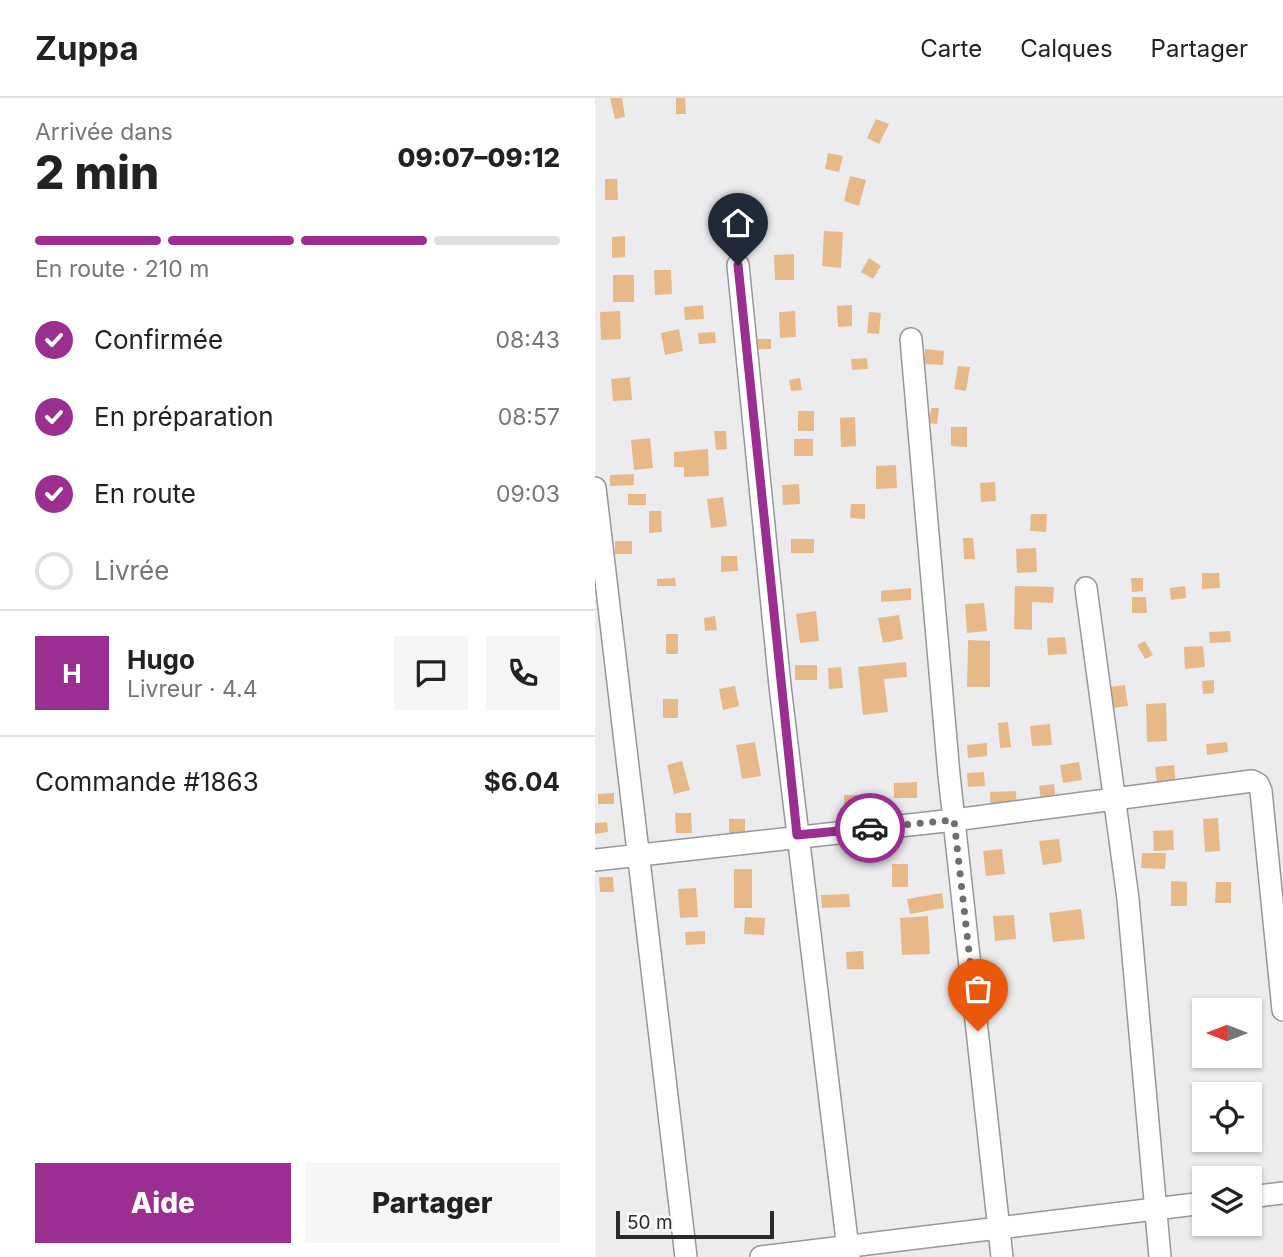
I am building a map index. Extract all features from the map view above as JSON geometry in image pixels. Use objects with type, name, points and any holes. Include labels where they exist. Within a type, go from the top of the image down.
[{"type":"street","points":[[738,265],[797,835],[834,1114],[848,1253]]},
{"type":"street","points":[[911,339],[954,820],[1002,1257]]},
{"type":"street","points":[[595,488],[686,1257]]},
{"type":"street","points":[[1086,588],[1117,799],[1160,1257]]},
{"type":"street","points":[[595,860],[797,835],[954,820],[1252,781],[1258,784],[1283,1010]]},
{"type":"street","points":[[1262,1195],[1283,1193]]},
{"type":"street","points":[[761,1257],[848,1253],[998,1227],[1192,1204]]},
{"type":"building","points":[[610,98],[622,98],[625,117],[615,119]]},
{"type":"building","points":[[676,98],[685,98],[686,114],[676,114]]},
{"type":"building","points":[[876,119],[889,124],[879,144],[867,138]]},
{"type":"building","points":[[828,153],[843,156],[839,172],[825,169]]},
{"type":"building","points":[[850,176],[866,180],[859,206],[844,201]]},
{"type":"building","points":[[605,179],[617,179],[618,200],[605,200]]},
{"type":"building","points":[[824,231],[843,232],[841,268],[822,266]]},
{"type":"building","points":[[625,236],[625,257],[612,258],[612,237]]},
{"type":"building","points":[[794,254],[794,280],[775,280],[774,255]]},
{"type":"building","points":[[869,258],[881,266],[873,279],[861,272]]},
{"type":"building","points":[[654,270],[671,270],[672,294],[655,295]]},
{"type":"building","points":[[613,275],[634,275],[634,302],[613,302]]},
{"type":"building","points":[[703,305],[704,319],[685,320],[684,307]]},
{"type":"building","points":[[852,305],[852,326],[838,327],[837,306]]},
{"type":"building","points":[[620,311],[621,339],[601,340],[600,312]]},
{"type":"building","points":[[795,311],[796,337],[780,338],[779,312]]},
{"type":"building","points":[[869,312],[881,313],[879,334],[867,333]]},
{"type":"building","points":[[679,329],[683,351],[665,355],[661,333]]},
{"type":"building","points":[[715,332],[716,343],[699,344],[698,333]]},
{"type":"building","points":[[753,339],[771,339],[771,349],[754,349]]},
{"type":"building","points":[[925,349],[944,351],[943,365],[924,364]]},
{"type":"building","points":[[867,358],[868,369],[852,370],[851,359]]},
{"type":"building","points":[[958,366],[970,367],[966,391],[954,389]]},
{"type":"building","points":[[630,377],[632,400],[613,401],[611,379]]},
{"type":"building","points":[[800,378],[802,390],[791,391],[789,380]]},
{"type":"building","points":[[931,408],[939,408],[937,424],[929,423]]},
{"type":"building","points":[[798,411],[814,411],[814,431],[798,431]]},
{"type":"building","points":[[855,417],[856,446],[841,447],[840,418]]},
{"type":"building","points":[[951,427],[967,427],[967,447],[951,446]]},
{"type":"building","points":[[714,431],[726,431],[727,449],[716,450]]},
{"type":"building","points":[[650,438],[653,468],[634,470],[631,440]]},
{"type":"building","points":[[794,439],[813,439],[813,456],[794,456]]},
{"type":"building","points":[[708,449],[709,476],[684,477],[684,467],[674,467],[674,452]]},
{"type":"building","points":[[896,465],[897,488],[876,489],[876,466]]},
{"type":"building","points":[[634,474],[634,485],[610,486],[610,475]]},
{"type":"building","points":[[995,482],[996,501],[981,502],[980,483]]},
{"type":"building","points":[[799,484],[800,504],[783,505],[782,485]]},
{"type":"building","points":[[628,494],[646,494],[646,505],[628,505]]},
{"type":"building","points":[[723,497],[727,526],[711,528],[707,499]]},
{"type":"building","points":[[851,504],[865,504],[865,519],[850,518]]},
{"type":"building","points":[[649,511],[661,511],[662,532],[649,533]]},
{"type":"building","points":[[1031,514],[1047,514],[1046,532],[1030,531]]},
{"type":"building","points":[[963,538],[973,538],[975,559],[964,559]]},
{"type":"building","points":[[791,539],[814,539],[814,553],[791,553]]},
{"type":"building","points":[[615,541],[632,541],[632,554],[615,554]]},
{"type":"building","points":[[1036,548],[1037,572],[1017,573],[1016,549]]},
{"type":"building","points":[[721,556],[737,556],[738,571],[721,572]]},
{"type":"building","points":[[1202,573],[1219,573],[1220,588],[1202,589]]},
{"type":"building","points":[[675,578],[676,586],[657,586],[657,579]]},
{"type":"building","points":[[1131,578],[1143,578],[1143,591],[1132,592]]},
{"type":"building","points":[[1015,586],[1054,587],[1053,603],[1032,602],[1032,630],[1014,629]]},
{"type":"building","points":[[1185,586],[1186,598],[1171,600],[1170,588]]},
{"type":"building","points":[[911,588],[911,600],[881,602],[881,591]]},
{"type":"building","points":[[1132,597],[1146,597],[1147,613],[1132,613]]},
{"type":"building","points":[[984,603],[987,631],[967,633],[965,604]]},
{"type":"building","points":[[816,611],[819,641],[800,643],[796,614]]},
{"type":"building","points":[[899,615],[903,639],[883,643],[878,618]]},
{"type":"building","points":[[715,616],[717,630],[705,631],[704,618]]},
{"type":"building","points":[[1230,631],[1231,642],[1210,643],[1209,632]]},
{"type":"building","points":[[666,634],[678,634],[678,654],[666,654]]},
{"type":"building","points":[[1065,637],[1067,654],[1048,655],[1047,638]]},
{"type":"building","points":[[968,640],[990,641],[990,687],[967,687]]},
{"type":"building","points":[[1145,641],[1153,655],[1145,659],[1137,645]]},
{"type":"building","points":[[1203,646],[1205,667],[1185,669],[1184,647]]},
{"type":"building","points":[[906,662],[907,677],[884,679],[888,712],[863,715],[858,667]]},
{"type":"building","points":[[795,665],[817,665],[817,680],[795,680]]},
{"type":"building","points":[[841,667],[843,688],[829,689],[828,668]]},
{"type":"building","points":[[1214,680],[1214,693],[1203,694],[1202,681]]},
{"type":"building","points":[[1125,685],[1128,706],[1112,708],[1110,687]]},
{"type":"building","points":[[735,686],[739,706],[723,710],[719,689]]},
{"type":"building","points":[[663,699],[678,699],[678,718],[663,718]]},
{"type":"building","points":[[1166,703],[1167,741],[1147,742],[1146,704]]},
{"type":"building","points":[[1008,722],[1011,747],[1000,748],[998,723]]},
{"type":"building","points":[[1050,724],[1052,745],[1032,746],[1030,726]]},
{"type":"building","points":[[755,742],[761,776],[742,779],[736,745]]},
{"type":"building","points":[[1227,742],[1228,752],[1207,755],[1206,744]]},
{"type":"building","points":[[987,743],[987,756],[968,758],[967,745]]},
{"type":"building","points":[[682,761],[690,790],[674,794],[667,765]]},
{"type":"building","points":[[1079,762],[1082,780],[1063,783],[1060,765]]},
{"type":"building","points":[[1174,765],[1177,797],[1159,799],[1155,767]]},
{"type":"building","points":[[984,772],[985,786],[968,787],[967,773]]},
{"type":"building","points":[[917,782],[917,798],[894,798],[894,783]]},
{"type":"building","points":[[1054,784],[1056,806],[1042,808],[1039,786]]},
{"type":"building","points":[[1016,791],[1017,818],[991,819],[990,792]]},
{"type":"building","points":[[614,793],[614,804],[598,804],[598,794]]},
{"type":"building","points":[[844,795],[856,795],[858,820],[845,820]]},
{"type":"building","points":[[675,813],[691,813],[692,833],[676,833]]},
{"type":"building","points":[[1218,818],[1220,851],[1205,852],[1203,819]]},
{"type":"building","points":[[729,819],[745,819],[745,838],[729,839]]},
{"type":"building","points":[[607,822],[608,832],[595,834],[595,823]]},
{"type":"building","points":[[1173,830],[1174,850],[1154,851],[1153,831]]},
{"type":"building","points":[[1059,839],[1062,862],[1043,865],[1039,841]]},
{"type":"building","points":[[1002,849],[1005,874],[986,876],[983,851]]},
{"type":"building","points":[[1142,853],[1166,853],[1165,869],[1141,868]]},
{"type":"building","points":[[892,864],[908,864],[908,887],[892,887]]},
{"type":"building","points":[[734,869],[752,869],[752,908],[734,908]]},
{"type":"building","points":[[599,877],[613,877],[614,892],[600,892]]},
{"type":"building","points":[[1171,881],[1187,882],[1187,906],[1171,906]]},
{"type":"building","points":[[1216,882],[1231,882],[1231,903],[1215,903]]},
{"type":"building","points":[[696,888],[698,917],[680,918],[678,889]]},
{"type":"building","points":[[942,893],[944,908],[910,914],[907,899]]},
{"type":"building","points":[[849,894],[850,907],[822,908],[821,895]]},
{"type":"building","points":[[1081,909],[1085,939],[1053,942],[1049,913]]},
{"type":"building","points":[[1014,915],[1016,939],[995,941],[993,916]]},
{"type":"building","points":[[928,916],[930,954],[902,955],[900,918]]},
{"type":"building","points":[[745,917],[765,918],[764,935],[744,934]]},
{"type":"building","points":[[705,931],[705,944],[686,945],[685,932]]},
{"type":"building","points":[[863,951],[864,969],[847,969],[846,952]]},
{"type":"way so far","points":[[870,828],[954,820],[978,1031]]},
{"type":"route","points":[[738,265],[797,835],[870,828]]}]
